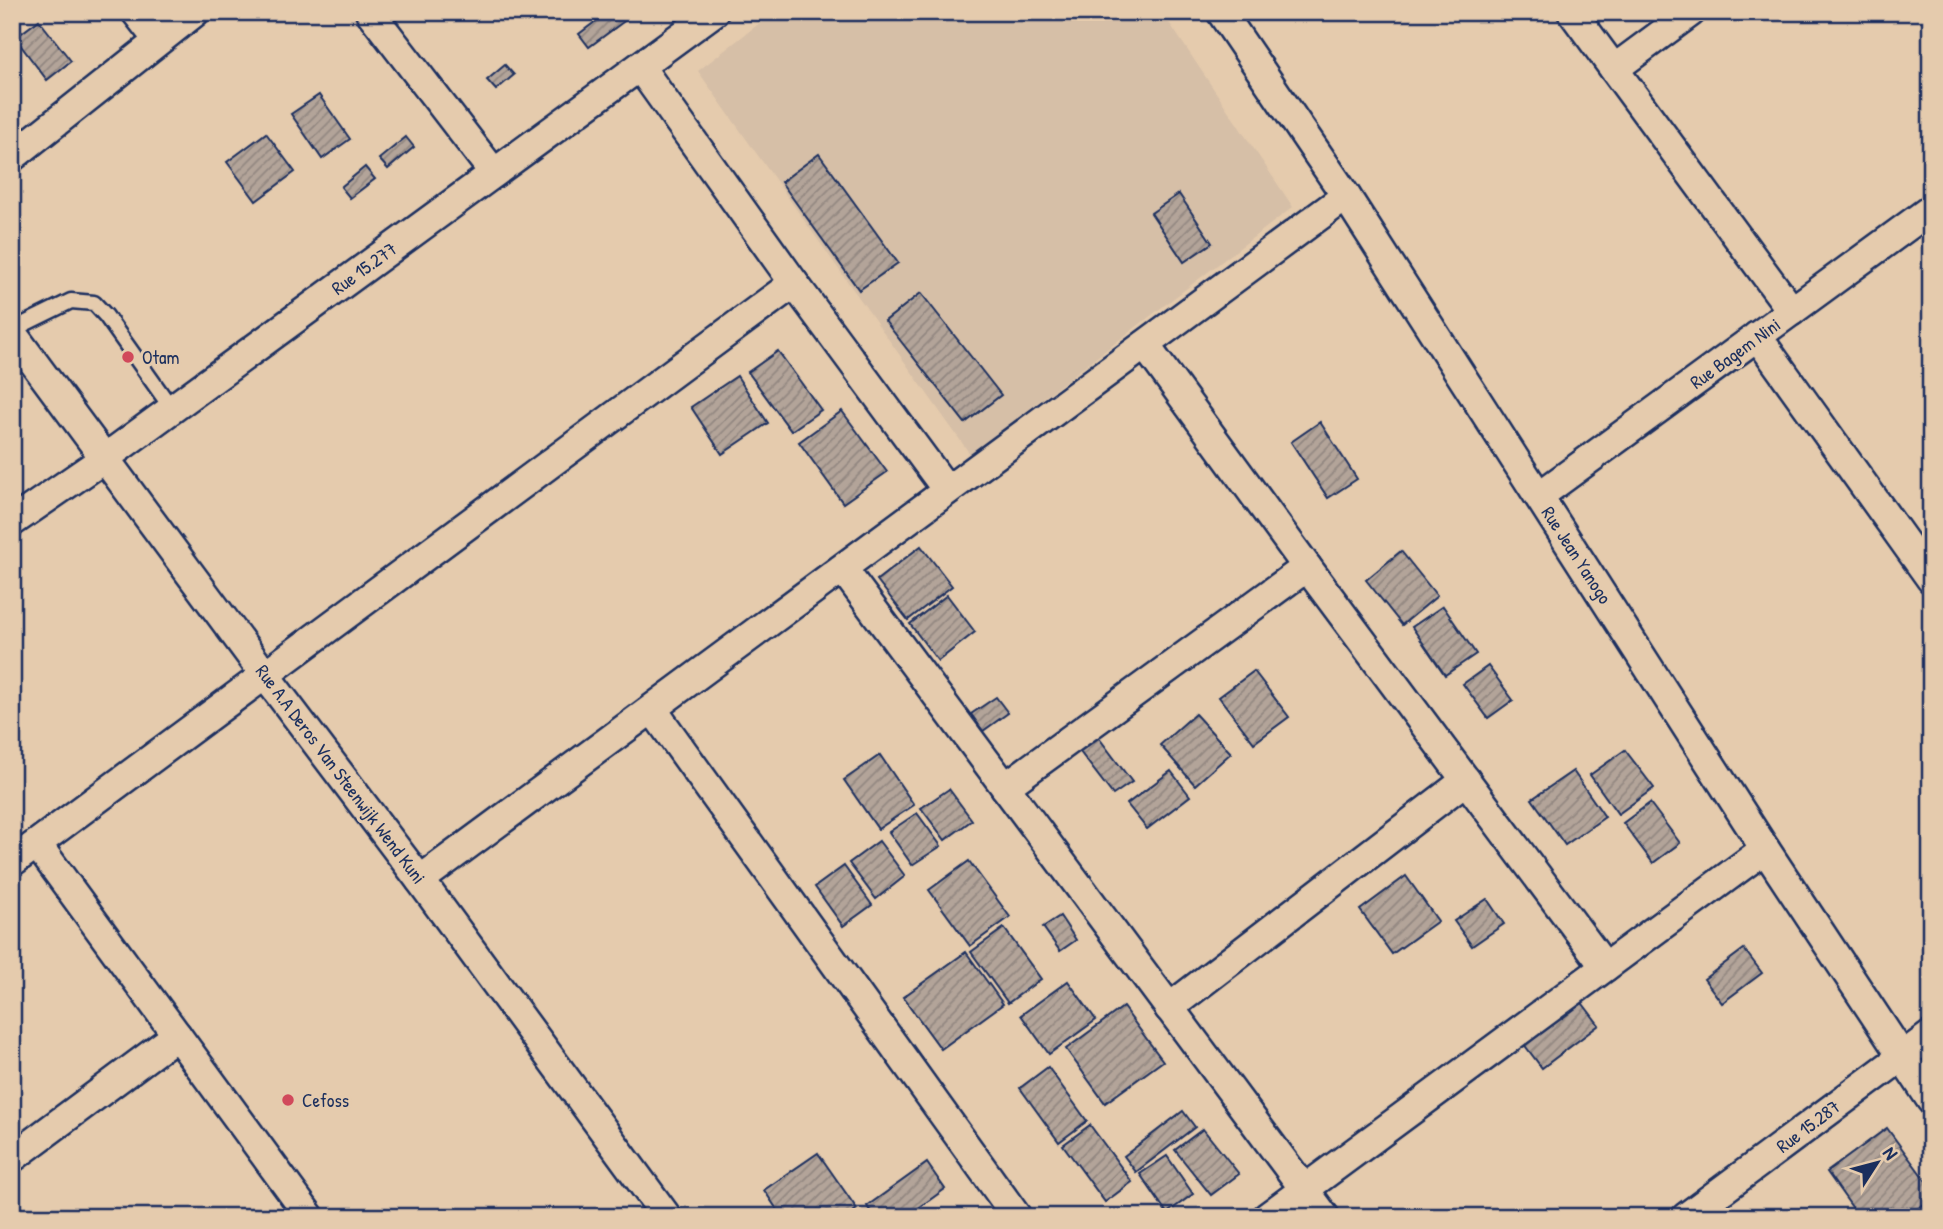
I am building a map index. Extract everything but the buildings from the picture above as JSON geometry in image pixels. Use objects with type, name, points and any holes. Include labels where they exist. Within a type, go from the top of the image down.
[{"type":"street","points":[[136,12],[158,40]]},
{"type":"street","points":[[12,157],[195,12]]},
{"type":"street","points":[[370,12],[494,173]]},
{"type":"street","name":"Rue Jean Yanogo","points":[[1221,12],[1346,196],[1765,849],[1931,1100]]},
{"type":"street","points":[[1572,12],[1792,311]]},
{"type":"street","points":[[1614,69],[1691,12]]},
{"type":"street","name":"Rue 15.277","points":[[12,522],[105,458],[640,66],[696,17]]},
{"type":"street","points":[[640,66],[794,283],[947,490]]},
{"type":"street","points":[[420,880],[1346,196]]},
{"type":"street","name":"Rue Bagem Nini","points":[[1539,496],[1931,209]]},
{"type":"street","points":[[12,862],[794,283]]},
{"type":"street","name":"Rue A.A Deros Van Steenwijk Wend Kuni","points":[[12,332],[667,1217]]},
{"type":"street","points":[[1758,336],[1931,579]]},
{"type":"street","points":[[1145,345],[1307,568],[1605,967]]},
{"type":"street","points":[[1004,787],[1307,568]]},
{"type":"street","points":[[844,569],[1325,1217]]},
{"type":"street","points":[[653,710],[1017,1217]]},
{"type":"street","points":[[1169,1008],[1466,780]]},
{"type":"street","points":[[37,844],[310,1217]]},
{"type":"street","points":[[1267,1217],[1765,849]]},
{"type":"street","points":[[12,1158],[177,1035]]},
{"type":"street","name":"Rue 15.287","points":[[1686,1217],[1931,1035]]},
{"type":"lane","points":[[12,332],[71,301],[94,303],[172,409]]},
{"type":"shaded area","points":[[774,12],[1162,12],[1293,207],[970,454],[698,71]]},
{"type":"place","name":"Otam","points":[[128,357]]},
{"type":"place","name":"Cefoss","points":[[288,1100]]}]
